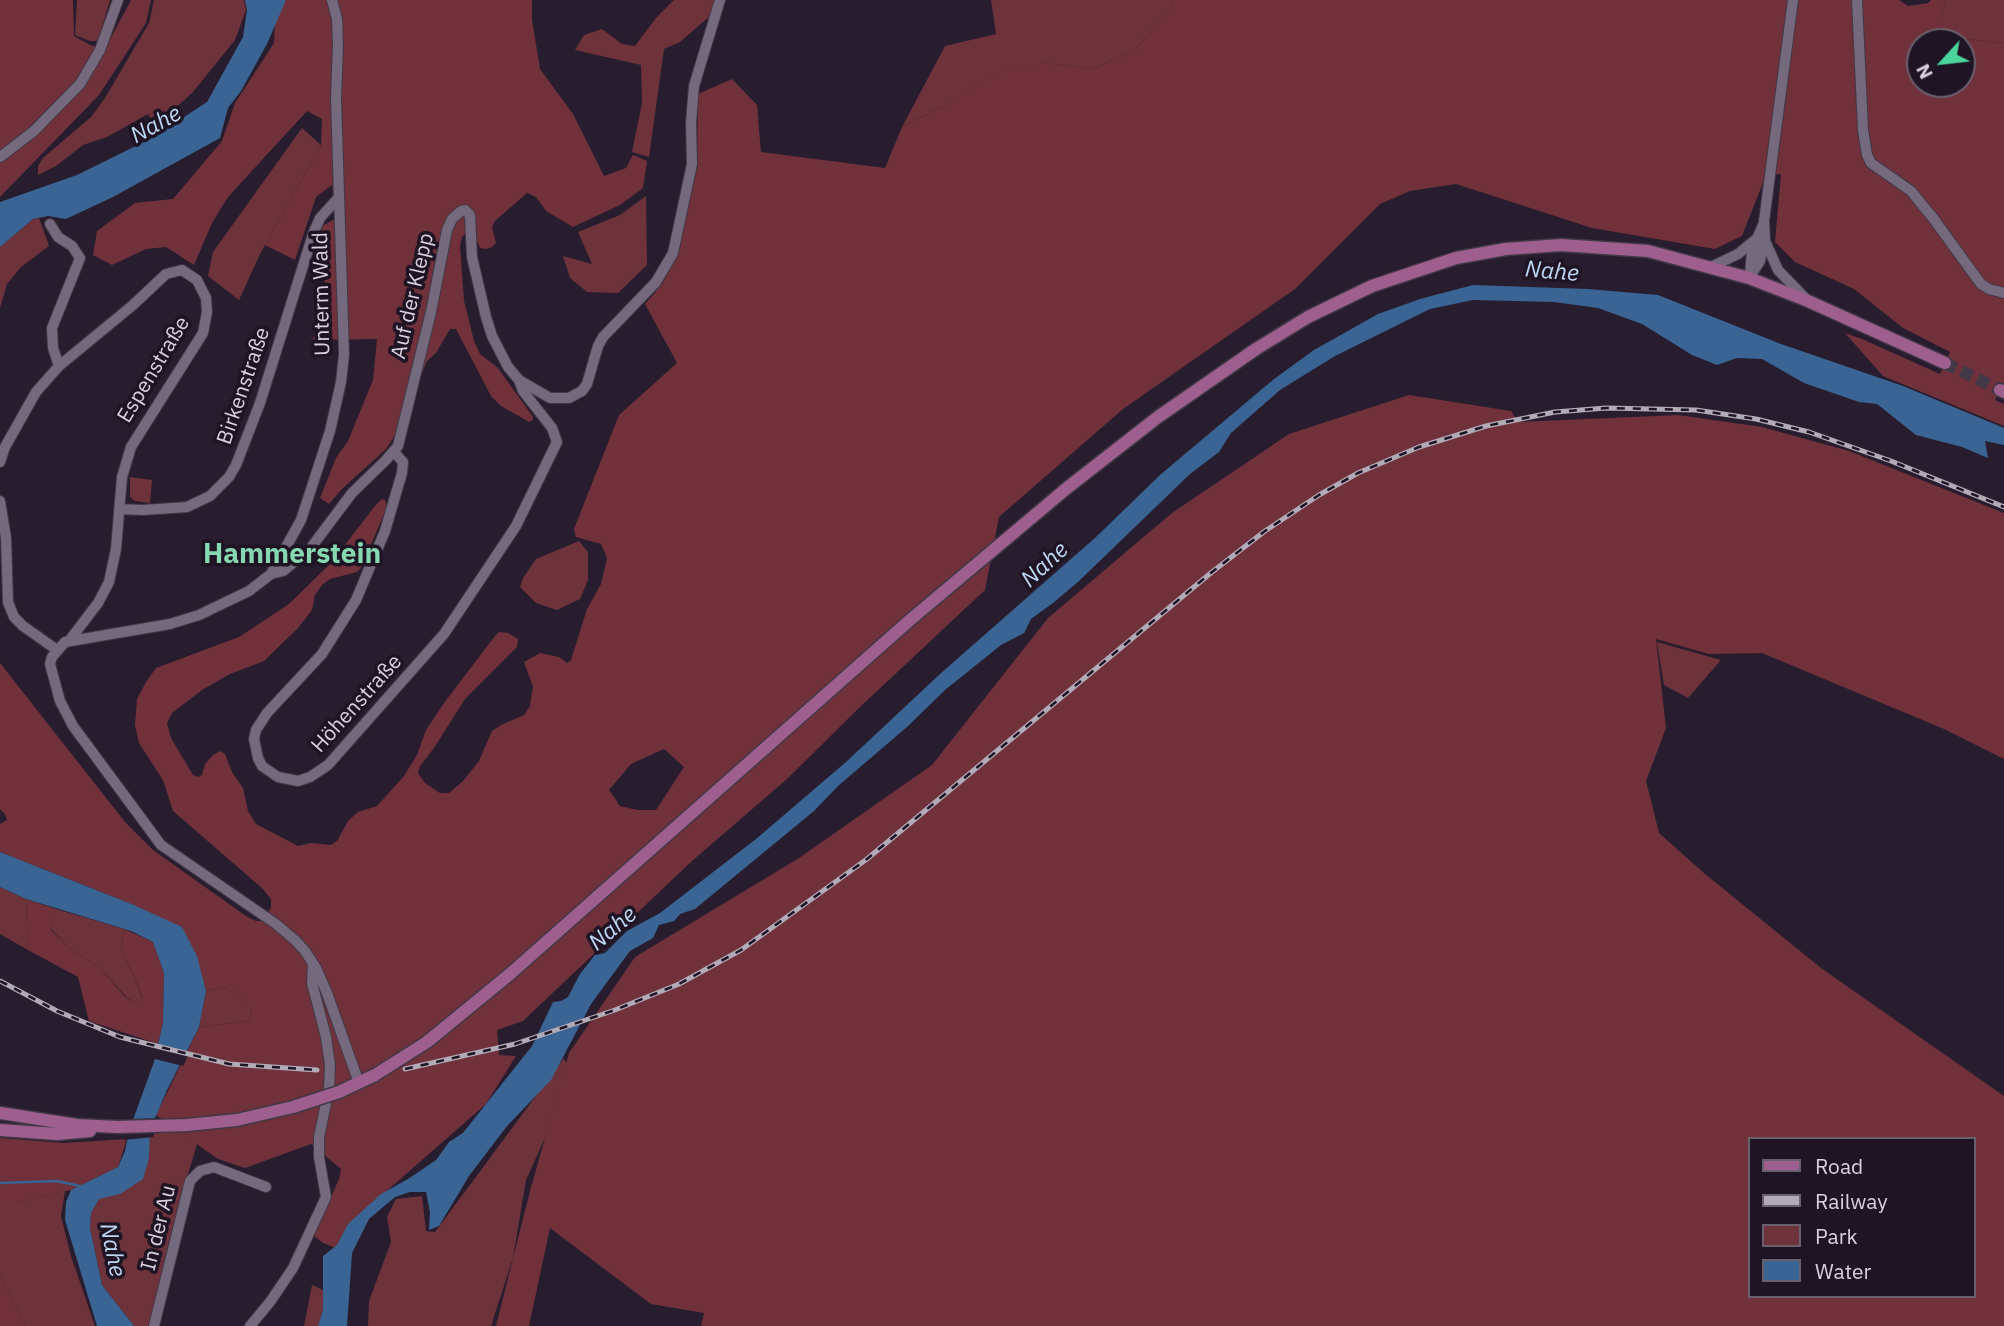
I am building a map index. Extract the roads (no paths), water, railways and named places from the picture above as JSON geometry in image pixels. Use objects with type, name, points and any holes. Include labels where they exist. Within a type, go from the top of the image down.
[{"type":"main road","points":[[0,1113],[77,1125],[118,1127],[237,1120],[293,1107],[339,1092],[375,1075],[427,1042],[468,1011],[944,590],[1067,488],[1158,417],[1229,367],[1308,317],[1398,276],[1456,258],[1506,248],[1561,245],[1648,251],[1713,266],[1749,278],[1808,301],[1945,363]]},
{"type":"main road","points":[[0,1130],[57,1134],[118,1127]]},
{"type":"street","points":[[0,157],[34,131],[80,84],[100,50],[118,0]]},
{"type":"street","name":"Unterm Wald","points":[[271,574],[300,520],[330,431],[344,355],[335,97],[338,44],[337,19],[332,0]]},
{"type":"street","name":"Auf der Klepp","points":[[394,452],[401,438],[429,322],[447,230],[452,219],[461,211],[465,210],[470,215],[472,257],[492,336],[508,367],[519,380],[550,398],[569,398],[582,391],[603,337],[656,282],[670,262],[692,164],[694,86],[720,0]]},
{"type":"street","points":[[1749,278],[1764,221],[1793,0]]},
{"type":"street","points":[[1857,0],[1863,130],[1871,163],[1911,191],[1981,284],[2004,293]]},
{"type":"street","name":"Birkenstraße","points":[[119,509],[187,507],[210,496],[229,477],[260,403],[313,234],[320,218],[338,197]]},
{"type":"street","points":[[0,463],[5,447],[36,392],[59,366],[52,328],[80,258],[72,246],[58,237],[50,224]]},
{"type":"street","points":[[1713,266],[1760,239]]},
{"type":"street","points":[[1760,239],[1778,270],[1808,301]]},
{"type":"street","name":"Espenstraße","points":[[59,366],[166,274],[182,270],[190,274],[202,287],[207,312],[203,333],[131,447],[122,477],[116,549],[109,582],[98,603],[69,641]]},
{"type":"street","name":"Auf der Klepp","points":[[519,380],[523,391],[552,428],[557,442]]},
{"type":"street","name":"Höhenstraße","points":[[394,452],[403,462],[402,473],[385,531],[356,600],[322,654],[267,713],[256,730],[254,739],[258,758],[262,766],[278,777],[298,781],[320,772],[429,653],[516,526],[557,442]]},
{"type":"street","points":[[359,1083],[313,962],[288,932],[172,853],[153,835],[73,726],[60,701],[50,664],[57,650],[69,641],[186,620],[242,595],[271,574],[283,571],[310,550],[352,493],[394,452]]},
{"type":"street","points":[[0,501],[6,538],[8,602],[14,617],[23,626],[57,650]]},
{"type":"street","points":[[250,1326],[282,1286],[324,1204],[326,1190],[319,1157],[319,1137],[329,1089],[330,1065],[312,983],[313,962]]},
{"type":"street","name":"In der Au","points":[[154,1326],[190,1181],[200,1171],[214,1167],[266,1187]]},
{"type":"water","points":[[245,0],[286,0],[267,44],[241,91],[228,108],[220,138],[113,197],[66,219],[48,216],[33,219],[0,247],[0,202],[77,175],[152,138],[207,102],[243,37],[247,10]]},
{"type":"water","points":[[1473,285],[1588,289],[1658,295],[1781,344],[1903,386],[2004,428],[2004,445],[1985,441],[1988,458],[1962,447],[1916,435],[1877,404],[1859,402],[1804,383],[1762,359],[1737,358],[1717,365],[1692,355],[1642,324],[1598,308],[1554,302],[1473,300],[1430,309],[1335,356],[1280,390],[1231,433],[1219,452],[1190,474],[1079,581],[1031,619],[1024,633],[1001,645],[945,690],[814,811],[695,909],[680,914],[674,921],[659,925],[653,938],[630,951],[591,1004],[551,1080],[507,1126],[469,1176],[439,1226],[429,1230],[430,1212],[426,1192],[410,1192],[395,1197],[369,1219],[352,1253],[347,1326],[318,1326],[323,1310],[323,1256],[337,1245],[348,1224],[381,1194],[436,1160],[449,1142],[463,1133],[532,1046],[553,1002],[568,997],[580,974],[595,955],[605,953],[627,931],[660,913],[756,839],[846,762],[940,674],[1096,537],[1160,475],[1274,379],[1314,350],[1378,314]]},
{"type":"water","points":[[0,852],[182,927],[197,956],[206,991],[199,1027],[150,1130],[149,1158],[143,1179],[120,1194],[99,1199],[91,1213],[90,1228],[102,1285],[134,1326],[97,1326],[65,1220],[66,1202],[71,1190],[118,1167],[125,1151],[130,1128],[154,1062],[163,1023],[164,973],[153,942],[131,931],[26,899],[0,887]]},
{"type":"waterway","points":[[0,1183],[57,1181],[80,1186]]},
{"type":"tunnel","points":[[1945,363],[2000,390]]},
{"type":"railway","points":[[405,1069],[515,1044],[615,1010],[679,984],[741,950],[867,859],[1265,531],[1358,473],[1419,447],[1486,426],[1555,412],[1606,408],[1696,410],[1756,419],[1809,432],[1891,461],[2004,507]]},
{"type":"railway","points":[[0,981],[57,1011],[120,1037],[229,1064],[317,1070]]},
{"type":"district","name":"Hammerstein","points":[[292,555]]},
{"type":"water label","name":"Nahe","points":[[156,125]]},
{"type":"water label","name":"Nahe","points":[[1552,272]]},
{"type":"water label","name":"Nahe","points":[[1045,565]]},
{"type":"water label","name":"Nahe","points":[[613,929]]},
{"type":"water label","name":"Nahe","points":[[112,1250]]}]
